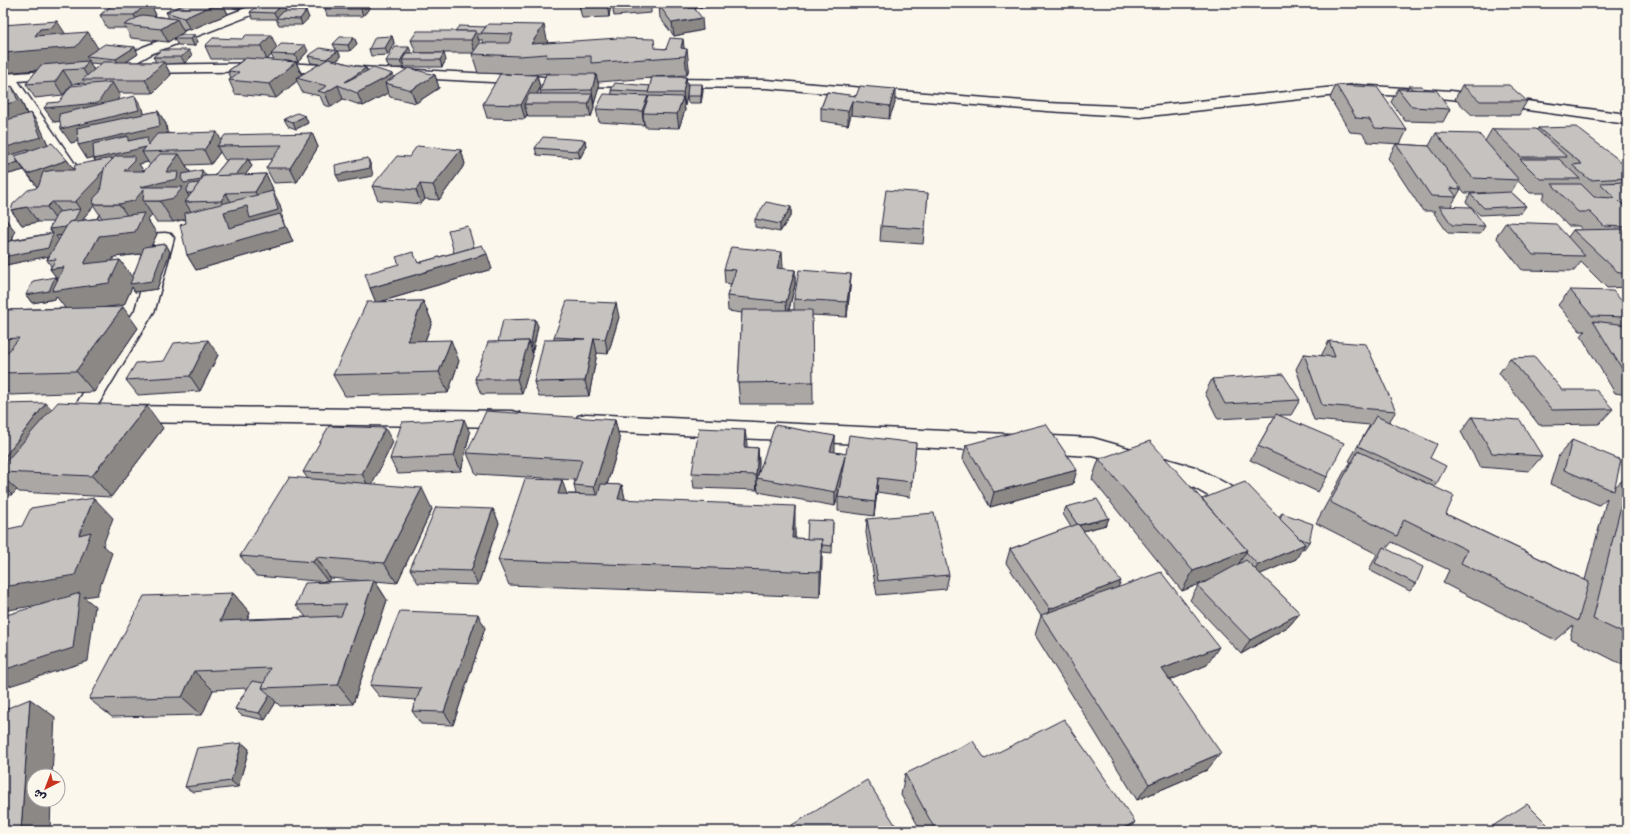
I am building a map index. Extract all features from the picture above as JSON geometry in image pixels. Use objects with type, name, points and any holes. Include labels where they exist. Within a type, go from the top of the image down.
[{"type":"street","points":[[271,3],[148,50],[109,70],[284,67],[565,82],[766,84],[1047,107],[1140,112],[1355,90],[1451,95],[1627,119]]},
{"type":"street","points":[[6,78],[76,73]]},
{"type":"street","points":[[6,78],[82,186],[106,185],[75,242],[165,238],[145,310],[81,414]]},
{"type":"street","points":[[58,414],[529,420]]},
{"type":"street","points":[[569,421],[1093,447],[1187,473],[1265,516]]},
{"type":"building","points":[[115,3],[148,3],[134,15],[100,15]]},
{"type":"building","points":[[188,3],[218,3],[184,18],[166,12]]},
{"type":"building","points":[[260,3],[283,3],[274,13],[250,12]]},
{"type":"building","points":[[330,3],[366,3],[361,9],[325,9]]},
{"type":"building","points":[[580,3],[607,3],[607,4],[579,5]]},
{"type":"building","points":[[684,3],[689,8],[694,8],[702,18],[672,23],[659,5]]},
{"type":"building","points":[[283,11],[306,11],[300,19],[276,18]]},
{"type":"building","points":[[142,15],[177,19],[161,29],[124,25]]},
{"type":"building","points":[[57,21],[51,28],[40,29],[35,36],[88,32],[76,47],[3,53],[3,25]]},
{"type":"building","points":[[488,24],[544,25],[531,44],[618,38],[654,39],[655,48],[666,49],[670,38],[683,39],[681,48],[687,49],[685,56],[591,63],[591,56],[546,57],[547,54],[519,56],[472,54],[480,43],[509,43],[513,34],[481,33]]},
{"type":"building","points":[[459,26],[486,27],[481,34],[477,34],[476,31],[455,31]]},
{"type":"building","points":[[417,31],[476,31],[471,40],[411,40]]},
{"type":"building","points":[[178,35],[195,35],[191,39],[174,39]]},
{"type":"building","points":[[246,35],[271,35],[261,46],[205,46],[213,38],[242,39]]},
{"type":"building","points":[[392,36],[385,48],[369,49],[375,37]]},
{"type":"building","points":[[340,37],[354,37],[348,45],[333,44]]},
{"type":"building","points":[[105,44],[135,47],[116,59],[86,56]]},
{"type":"building","points":[[281,44],[305,45],[295,55],[271,54]]},
{"type":"building","points":[[395,47],[409,47],[400,61],[386,61]]},
{"type":"building","points":[[320,48],[338,51],[326,59],[308,56]]},
{"type":"building","points":[[161,50],[189,50],[181,57],[153,57]]},
{"type":"building","points":[[407,53],[444,53],[440,60],[402,60]]},
{"type":"building","points":[[246,58],[296,62],[269,84],[229,80],[239,72],[228,71]]},
{"type":"building","points":[[328,59],[366,68],[345,82],[373,68],[393,74],[357,93],[338,85],[325,93],[318,91],[327,86],[296,78]]},
{"type":"building","points":[[88,61],[83,69],[63,70],[55,82],[26,84],[41,65]]},
{"type":"building","points":[[103,62],[164,62],[145,80],[82,80]]},
{"type":"building","points":[[409,68],[435,75],[411,90],[385,83]]},
{"type":"building","points":[[500,74],[537,75],[521,105],[483,104]]},
{"type":"building","points":[[546,74],[596,74],[592,90],[540,91]]},
{"type":"building","points":[[652,77],[686,77],[683,93],[648,93]]},
{"type":"building","points":[[112,82],[98,103],[44,108],[48,103],[59,102],[71,86]]},
{"type":"building","points":[[615,83],[650,86],[648,92],[611,90]]},
{"type":"building","points":[[688,84],[702,84],[701,96],[687,96]]},
{"type":"building","points":[[1336,85],[1377,87],[1407,130],[1375,128],[1369,119],[1356,118]]},
{"type":"building","points":[[1462,85],[1509,85],[1527,101],[1480,101]]},
{"type":"building","points":[[12,86],[18,101],[3,105],[3,89]]},
{"type":"building","points":[[860,86],[895,89],[890,106],[852,101],[848,111],[821,108],[827,92],[856,96]]},
{"type":"building","points":[[1409,86],[1422,86],[1424,90],[1412,89]]},
{"type":"building","points":[[1398,89],[1436,90],[1450,109],[1412,107]]},
{"type":"building","points":[[529,94],[592,94],[588,104],[524,104]]},
{"type":"building","points":[[604,94],[648,96],[642,111],[596,109]]},
{"type":"building","points":[[135,96],[139,110],[61,129],[59,114]]},
{"type":"building","points":[[649,96],[683,97],[677,114],[643,113]]},
{"type":"building","points":[[158,111],[160,126],[78,145],[77,128]]},
{"type":"building","points":[[31,113],[41,137],[3,148],[3,121]]},
{"type":"building","points":[[297,113],[305,116],[293,122],[284,119]]},
{"type":"building","points":[[1576,127],[1627,166],[1627,178],[1590,180],[1572,165],[1582,164],[1538,128]]},
{"type":"building","points":[[1492,129],[1536,129],[1567,157],[1521,157]]},
{"type":"building","points":[[217,132],[204,150],[142,152],[146,147],[94,159],[93,144],[128,136],[128,141],[147,137],[148,145],[157,134]]},
{"type":"building","points":[[312,133],[290,168],[266,168],[282,145],[217,146],[225,135]]},
{"type":"building","points":[[1436,133],[1479,134],[1519,180],[1473,178]]},
{"type":"building","points":[[543,137],[585,140],[578,151],[535,148]]},
{"type":"building","points":[[52,143],[67,160],[28,174],[14,156]]},
{"type":"building","points":[[1396,144],[1429,146],[1461,189],[1450,188],[1457,197],[1431,196]]},
{"type":"building","points":[[417,146],[461,150],[433,185],[420,184],[416,190],[372,186],[397,156],[409,157]]},
{"type":"building","points":[[28,150],[28,152],[14,156],[18,162],[3,167],[3,157]]},
{"type":"building","points":[[160,154],[179,154],[166,172],[178,172],[177,179],[140,187],[183,187],[174,198],[160,201],[143,201],[144,189],[134,201],[119,204],[93,204],[94,198],[100,192],[104,168],[116,156],[134,156],[134,161],[124,171],[144,171]]},
{"type":"building","points":[[112,158],[99,177],[75,202],[52,202],[47,207],[27,207],[11,210],[13,204],[28,190],[36,188],[39,185],[43,172],[54,170],[74,170],[75,165]]},
{"type":"building","points":[[368,158],[370,168],[336,175],[335,165]]},
{"type":"building","points":[[228,159],[248,159],[236,175],[214,176]]},
{"type":"building","points":[[1520,159],[1559,159],[1580,179],[1540,179]]},
{"type":"building","points":[[202,170],[201,180],[184,183],[181,178],[182,174]]},
{"type":"building","points":[[266,174],[255,192],[226,193],[221,201],[185,202],[204,176]]},
{"type":"building","points":[[1627,182],[1627,208],[1619,201],[1627,209],[1627,227],[1604,226],[1590,212],[1578,212],[1552,184],[1581,184],[1594,197],[1615,198],[1600,183]]},
{"type":"building","points":[[199,183],[192,193],[187,193],[186,191],[190,184]]},
{"type":"building","points":[[886,190],[928,193],[925,229],[881,226]]},
{"type":"building","points":[[273,191],[278,210],[250,218],[247,206],[224,212],[229,228],[280,214],[285,227],[187,255],[180,225],[186,223],[185,213]]},
{"type":"building","points":[[1511,192],[1526,206],[1484,208],[1470,194]]},
{"type":"building","points":[[766,202],[791,207],[780,224],[755,219]]},
{"type":"building","points":[[1439,206],[1471,207],[1485,226],[1452,225]]},
{"type":"building","points":[[80,209],[74,221],[69,222],[66,227],[49,229],[58,212]]},
{"type":"building","points":[[144,213],[135,232],[99,236],[84,264],[120,260],[109,283],[52,291],[64,267],[50,269],[56,259],[47,260],[69,222]]},
{"type":"building","points":[[1506,222],[1556,224],[1585,256],[1533,255]]},
{"type":"building","points":[[468,226],[474,247],[454,253],[448,230]]},
{"type":"building","points":[[1622,229],[1627,233],[1627,273],[1619,273],[1573,230]]},
{"type":"building","points":[[53,233],[48,248],[3,257],[3,247],[5,242]]},
{"type":"building","points":[[166,244],[152,281],[130,284],[144,247]]},
{"type":"building","points":[[482,245],[487,254],[370,288],[365,274],[399,264],[396,257],[413,252],[418,263]]},
{"type":"building","points":[[731,247],[782,252],[777,268],[795,270],[786,302],[727,296],[736,270],[724,269]]},
{"type":"building","points":[[799,270],[851,274],[847,302],[794,299]]},
{"type":"building","points":[[55,277],[49,291],[26,295],[33,281]]},
{"type":"building","points":[[1570,290],[1613,291],[1627,307],[1627,317],[1592,316]]},
{"type":"building","points":[[423,301],[407,341],[451,340],[439,372],[333,375],[367,302]]},
{"type":"building","points":[[567,301],[616,303],[605,339],[594,338],[585,381],[534,382],[544,340],[585,339],[554,337]]},
{"type":"building","points":[[123,307],[76,371],[3,373],[3,358],[19,338],[3,339],[3,310]]},
{"type":"building","points":[[742,310],[812,310],[813,382],[738,383]]},
{"type":"building","points":[[535,319],[531,343],[529,343],[529,341],[498,342],[503,320]]},
{"type":"building","points":[[1593,321],[1627,325],[1627,377]]},
{"type":"building","points":[[208,340],[190,376],[126,380],[136,363],[164,361],[174,343]]},
{"type":"building","points":[[529,341],[517,379],[475,379],[488,342]]},
{"type":"building","points":[[1329,341],[1366,344],[1396,411],[1322,405],[1304,354],[1335,357]]},
{"type":"building","points":[[1535,357],[1562,390],[1596,390],[1613,409],[1552,410],[1510,358]]},
{"type":"building","points":[[1283,374],[1300,400],[1225,404],[1212,379]]},
{"type":"building","points":[[58,402],[147,406],[92,476],[3,472],[3,465]]},
{"type":"building","points":[[46,403],[3,459],[3,404]]},
{"type":"building","points":[[486,411],[615,420],[594,487],[574,485],[582,460],[467,453]]},
{"type":"building","points":[[1276,414],[1344,443],[1327,477],[1258,446]]},
{"type":"building","points":[[1376,416],[1437,444],[1430,458],[1446,466],[1437,483],[1358,446]]},
{"type":"building","points":[[1472,417],[1520,420],[1542,456],[1492,453]]},
{"type":"building","points":[[464,419],[454,456],[390,459],[402,422]]},
{"type":"building","points":[[1046,424],[1077,470],[994,492],[966,445]]},
{"type":"building","points":[[775,425],[835,436],[830,451],[846,454],[849,435],[916,443],[912,482],[878,478],[875,502],[838,497],[845,456],[835,492],[757,478]]},
{"type":"building","points":[[329,426],[385,428],[362,474],[303,472]]},
{"type":"building","points":[[699,428],[745,430],[744,447],[758,448],[756,475],[692,473]]},
{"type":"building","points":[[1572,440],[1621,460],[1614,491],[1564,470]]},
{"type":"building","points":[[1150,441],[1247,550],[1193,571],[1099,459]]},
{"type":"building","points":[[1358,451],[1454,496],[1446,514],[1589,582],[1578,621],[1461,563],[1467,550],[1404,519],[1397,536],[1330,502]]},
{"type":"building","points":[[289,477],[422,488],[384,563],[316,557],[313,562],[240,556]]},
{"type":"building","points":[[525,479],[562,480],[558,494],[598,495],[601,484],[622,485],[618,499],[795,506],[792,538],[822,539],[820,572],[498,560]]},
{"type":"building","points":[[1245,482],[1305,544],[1258,565],[1246,552],[1247,550],[1202,499]]},
{"type":"building","points":[[1627,482],[1627,635],[1593,619]]},
{"type":"building","points":[[94,498],[79,535],[91,532],[75,575],[3,587],[3,530],[22,526],[31,508]]},
{"type":"building","points":[[1097,499],[1109,518],[1079,525],[1066,507]]},
{"type":"building","points":[[436,507],[493,509],[471,571],[410,569]]},
{"type":"building","points":[[934,513],[949,575],[878,581],[867,519]]},
{"type":"building","points":[[1282,513],[1313,524],[1309,542],[1299,538],[1280,519]]},
{"type":"building","points":[[808,520],[833,521],[832,546],[822,545],[822,539],[807,539]]},
{"type":"building","points":[[1078,524],[1121,581],[1050,609],[1010,549]]},
{"type":"building","points":[[1383,547],[1423,567],[1416,584],[1375,563]]},
{"type":"building","points":[[1246,560],[1300,613],[1250,640],[1198,586]]},
{"type":"building","points":[[1161,572],[1219,647],[1162,669],[1221,753],[1149,784],[1041,615]]},
{"type":"building","points":[[374,580],[338,685],[262,688],[270,668],[194,671],[182,697],[89,699],[144,596],[233,593],[220,621],[341,616],[346,604],[296,605],[305,583]]},
{"type":"building","points":[[80,593],[73,648],[3,670],[3,616]]},
{"type":"building","points":[[400,611],[478,614],[444,712],[412,711],[421,688],[370,685]]},
{"type":"building","points":[[252,681],[264,683],[262,688],[270,695],[259,713],[235,709]]},
{"type":"building","points":[[30,699],[21,831],[3,831],[3,710]]},
{"type":"building","points":[[1064,719],[1135,822],[1120,830],[1121,831],[936,831],[905,774],[973,741],[985,759]]},
{"type":"building","points":[[242,743],[231,781],[185,787],[197,748]]},
{"type":"building","points":[[867,780],[899,831],[782,831]]},
{"type":"building","points":[[1527,804],[1554,831],[1485,831]]}]
